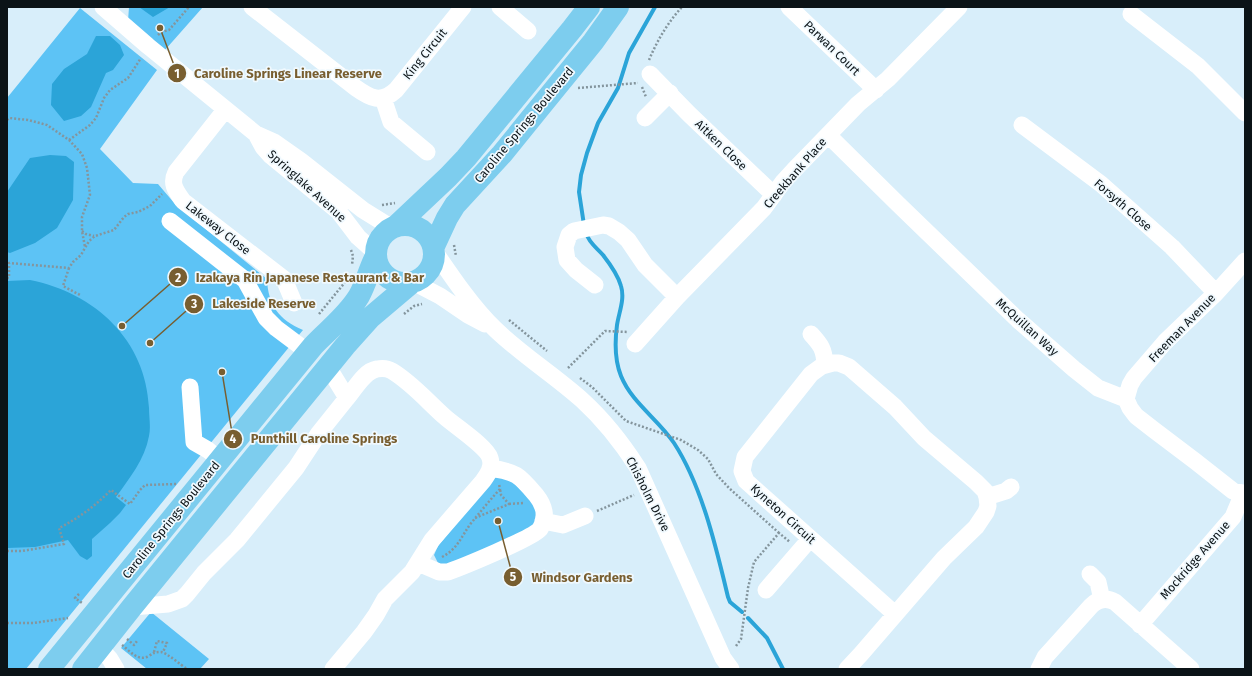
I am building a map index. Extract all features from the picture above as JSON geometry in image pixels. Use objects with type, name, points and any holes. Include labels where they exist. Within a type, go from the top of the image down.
[{"type":"main road","name":"Caroline Springs Boulevard","points":[[393,227],[448,177],[466,158],[572,29],[588,7]]},
{"type":"main road","name":"Caroline Springs Boulevard","points":[[434,249],[446,218],[455,205],[497,159],[536,112],[593,42],[618,7]]},
{"type":"main road","points":[[407,225],[419,228],[425,232],[434,249],[434,262],[430,271],[423,278],[412,283],[402,284],[394,282],[381,272],[376,255],[377,246],[385,232],[393,227],[407,225]]},
{"type":"main road","name":"Caroline Springs Boulevard","points":[[49,669],[74,627],[220,460],[308,352],[354,304],[366,282],[369,270],[376,255]]},
{"type":"main road","name":"Caroline Springs Boulevard","points":[[83,669],[99,647],[328,367],[371,317],[412,283]]},
{"type":"main road","points":[[220,460],[239,476]]},
{"type":"main road","points":[[74,627],[99,647]]},
{"type":"street","name":"Springlake Avenue","points":[[103,7],[225,110],[256,134],[274,142],[292,154],[363,210],[393,227]]},
{"type":"street","points":[[252,7],[366,96],[383,98],[391,122],[427,152]]},
{"type":"street","name":"King Circuit","points":[[383,98],[396,90],[463,7]]},
{"type":"street","points":[[500,7],[528,31]]},
{"type":"street","name":"Parwan Court","points":[[789,7],[876,90]]},
{"type":"street","name":"Creekbank Place","points":[[635,344],[677,297],[764,208],[790,174],[858,104],[876,90],[905,63],[959,7]]},
{"type":"street","points":[[1131,14],[1198,66],[1245,113]]},
{"type":"street","name":"Aitken Close","points":[[649,68],[689,114],[774,195]]},
{"type":"street","points":[[651,113],[670,93]]},
{"type":"street","name":"Lakeway Close","points":[[225,110],[176,172],[173,178],[174,189],[183,201],[284,279],[294,303]]},
{"type":"street","name":"Forsyth Close","points":[[1022,125],[1101,184],[1172,248],[1216,293]]},
{"type":"street","name":"Springlake Avenue","points":[[256,134],[263,147],[271,156],[339,212],[358,237],[376,255]]},
{"type":"street","name":"McQuillan Way","points":[[828,135],[1018,320],[1098,388],[1126,399]]},
{"type":"street","points":[[170,222],[245,280],[266,318],[276,328],[308,352]]},
{"type":"street","points":[[595,285],[576,270],[567,260],[565,247],[569,236],[574,231],[603,225],[609,226],[619,232],[628,240],[645,265],[677,297]]},
{"type":"street","name":"Chisholm Drive","points":[[434,249],[468,298],[500,323],[583,401],[607,425],[638,468],[726,665]]},
{"type":"street","name":"Freeman Avenue","points":[[1126,399],[1130,385],[1160,348],[1216,293],[1245,261]]},
{"type":"street","name":"Chisholm Drive","points":[[412,283],[440,296],[468,315],[500,323]]},
{"type":"street","points":[[811,334],[820,344],[826,364],[839,363],[852,369],[895,407],[924,438],[985,491],[988,506],[981,521],[944,558],[847,669]]},
{"type":"street","name":"Kyneton Circuit","points":[[826,364],[811,374],[745,456],[742,471],[746,481],[895,614]]},
{"type":"street","points":[[328,367],[347,398]]},
{"type":"street","points":[[132,607],[168,604],[182,598],[187,594],[204,573],[238,540],[296,468],[319,432],[347,398],[369,372],[378,368],[388,369],[398,375],[420,393],[446,418],[484,449],[490,457],[494,474]]},
{"type":"street","points":[[190,387],[194,442],[208,450],[220,460]]},
{"type":"street","points":[[1126,399],[1136,416],[1233,491],[1244,493]]},
{"type":"street","points":[[333,669],[364,632],[385,599],[405,580],[418,563],[432,540],[483,481],[488,473],[494,474],[509,471],[520,477],[543,506],[543,521],[540,528],[535,533],[448,572],[439,572],[418,563]]},
{"type":"street","points":[[987,497],[1006,491],[1011,487]]},
{"type":"street","name":"Mockridge Avenue","points":[[1140,625],[1233,517],[1244,493]]},
{"type":"street","points":[[543,521],[563,525],[585,516]]},
{"type":"street","points":[[766,590],[810,539]]},
{"type":"street","points":[[1090,574],[1098,582],[1102,600]]},
{"type":"street","points":[[1039,669],[1045,657],[1091,606],[1096,602],[1107,599],[1113,602],[1191,669]]},
{"type":"street","points":[[99,647],[110,659],[116,669]]},
{"type":"path","points":[[69,140],[90,125],[96,118],[104,98],[110,90],[128,78],[148,46],[160,32],[169,30],[189,7]]},
{"type":"path","points":[[649,68],[666,28],[674,15],[682,7]]},
{"type":"path","points":[[576,88],[641,83],[651,113]]},
{"type":"path","points":[[7,120],[9,118],[28,120],[47,125],[69,140],[82,154],[87,168],[90,195],[82,217],[82,231],[85,247]]},
{"type":"path","points":[[82,231],[86,234],[95,236],[114,230],[128,214],[145,209],[164,193]]},
{"type":"path","points":[[363,210],[368,201],[386,205],[400,201]]},
{"type":"path","points":[[80,295],[63,286],[69,268],[95,236]]},
{"type":"path","points":[[350,247],[353,256],[351,270]]},
{"type":"path","points":[[7,278],[9,278],[8,263],[69,268]]},
{"type":"path","points":[[318,316],[349,276]]},
{"type":"path","points":[[500,323],[550,353]]},
{"type":"path","points":[[574,373],[568,368],[602,333],[609,330],[623,331]]},
{"type":"path","points":[[580,377],[592,386],[626,421],[681,440],[698,450],[708,459],[720,479],[779,533]]},
{"type":"path","points":[[494,474],[501,495],[509,504]]},
{"type":"path","points":[[7,551],[22,551],[64,544],[59,528],[75,520],[89,510],[111,490],[130,504],[140,490],[145,486],[180,484],[175,490]]},
{"type":"path","points":[[441,558],[451,552],[457,545],[475,518],[500,489]]},
{"type":"path","points":[[585,516],[648,489]]},
{"type":"path","points":[[475,518],[509,504],[522,504],[529,500]]},
{"type":"path","points":[[79,594],[75,598],[83,603],[79,608]]},
{"type":"path","points":[[7,623],[33,623],[72,617],[74,627]]},
{"type":"path","points":[[126,639],[134,645],[137,641]]},
{"type":"path","points":[[154,652],[157,641],[167,643],[163,652]]},
{"type":"path","points":[[122,645],[136,657],[146,657],[154,652],[163,652],[187,669]]},
{"type":"shaded area","points":[[129,7],[203,7],[165,50],[128,21]]},
{"type":"shaded area","points":[[139,7],[170,7],[153,17]]},
{"type":"shaded area","points":[[80,8],[157,70],[100,149],[133,183],[158,184],[175,204],[267,279],[270,297],[276,310],[287,321],[303,330],[26,669],[7,669],[7,98]]},
{"type":"shaded area","points":[[96,36],[110,36],[120,45],[124,55],[113,70],[106,73],[91,107],[81,116],[64,121],[51,105],[52,84],[64,69],[87,54]]},
{"type":"shaded area","points":[[50,155],[66,156],[74,162],[73,200],[57,228],[35,243],[10,253],[7,252],[7,192],[30,158]]},
{"type":"shaded area","points":[[30,280],[54,286],[76,296],[95,308],[113,323],[127,341],[138,361],[146,384],[150,433],[144,453],[136,468],[116,497],[126,505],[110,523],[92,539],[92,556],[87,560],[80,556],[68,540],[35,547],[7,548],[7,281]]},
{"type":"shaded area","points":[[506,475],[537,506],[534,527],[446,566],[438,563],[434,555],[438,546],[491,481],[496,477]]},
{"type":"shaded area","points":[[151,612],[209,659],[200,669],[147,669],[121,648]]},
{"type":"waterway","points":[[584,225],[579,192],[581,175],[587,153],[598,123],[618,88],[629,53],[655,7]]},
{"type":"waterway","points":[[586,233],[591,243],[611,266],[621,286],[622,301],[617,325],[616,344],[621,376],[638,403],[668,434],[684,460],[693,478],[707,517],[728,597],[730,602],[742,612]]},
{"type":"waterway","points":[[748,618],[767,638],[783,669]]},
{"type":"place","name":"Caroline Springs Linear Reserve","points":[[160,28]]},
{"type":"place","name":"Izakaya Rin Japanese Restaurant & Bar","points":[[122,326]]},
{"type":"place","name":"Lakeside Reserve","points":[[150,343]]},
{"type":"place","name":"Punthill Caroline Springs","points":[[222,372]]},
{"type":"place","name":"Windsor Gardens","points":[[498,521]]}]
